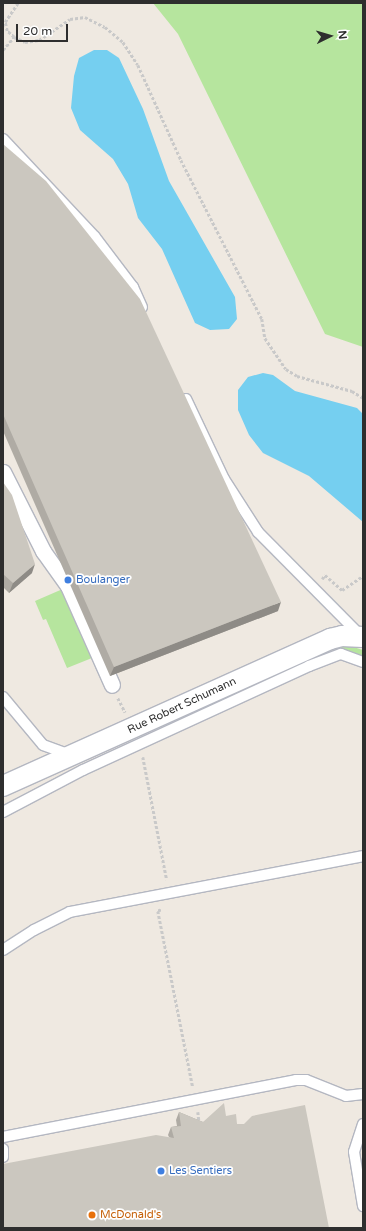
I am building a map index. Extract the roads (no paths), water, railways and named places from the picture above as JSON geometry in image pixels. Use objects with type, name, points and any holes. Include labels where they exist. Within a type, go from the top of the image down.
[{"type":"street","points":[[3,472],[43,551],[68,586],[112,685]]},
{"type":"street","name":"Rue Robert Schumann","points":[[3,786],[74,756],[330,639],[342,636],[363,637]]},
{"type":"lane","points":[[3,139],[95,236],[133,287],[146,315]]},
{"type":"lane","points":[[180,386],[224,479],[258,532],[315,587],[363,637]]},
{"type":"lane","points":[[3,812],[95,764],[308,666],[341,654],[363,662]]},
{"type":"lane","points":[[3,697],[43,745],[74,756]]},
{"type":"lane","points":[[3,950],[34,930],[70,912],[363,856]]},
{"type":"lane","points":[[3,1137],[296,1080],[306,1080],[346,1096],[363,1094]]},
{"type":"lane","points":[[363,1124],[354,1152],[363,1206]]},
{"type":"lane","points":[[3,1149],[3,1157]]},
{"type":"water","points":[[94,50],[107,50],[119,58],[143,109],[169,181],[235,297],[237,319],[229,329],[210,330],[195,323],[162,249],[138,218],[128,184],[113,159],[80,130],[71,108],[74,76],[79,58]]},
{"type":"water","points":[[263,373],[273,375],[295,391],[357,408],[363,414],[363,522],[309,476],[263,453],[249,435],[238,410],[238,390],[248,377]]},
{"type":"place","name":"Boulanger","points":[[68,580]]},
{"type":"place","name":"Les Sentiers","points":[[161,1171]]},
{"type":"place","name":"McDonald's","points":[[92,1215]]}]
